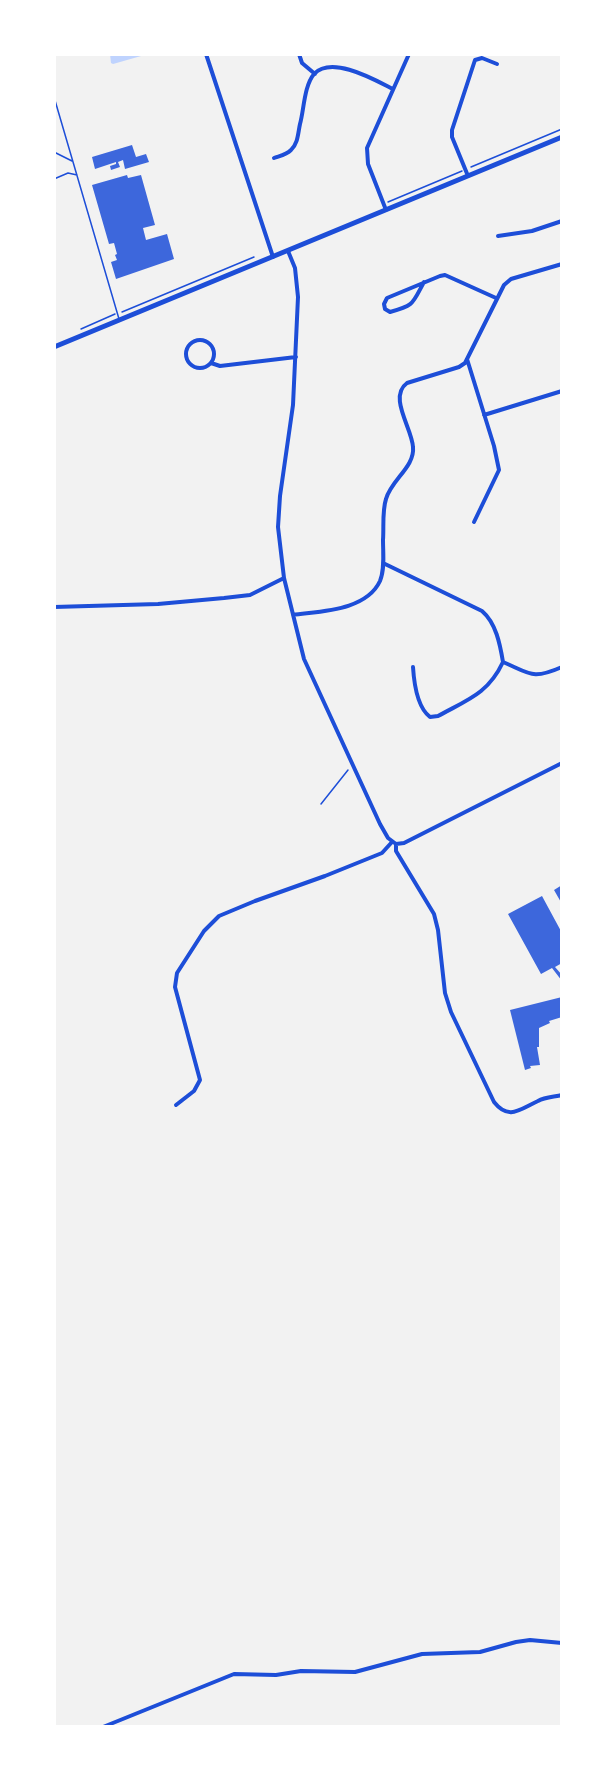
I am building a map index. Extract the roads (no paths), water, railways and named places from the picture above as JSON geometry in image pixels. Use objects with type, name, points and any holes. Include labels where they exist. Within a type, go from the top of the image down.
[{"type":"main road","points":[[54,347],[118,317],[288,251],[466,173],[562,137]]},
{"type":"street","points":[[206,54],[273,257]]},
{"type":"street","points":[[299,54],[302,63],[315,74]]},
{"type":"street","points":[[385,207],[368,164],[366,151],[409,54]]},
{"type":"street","points":[[466,173],[452,135],[461,99],[476,59],[482,58],[497,64]]},
{"type":"street","points":[[274,158],[286,153],[295,145],[309,85],[315,74],[330,68],[345,69],[393,89]]},
{"type":"street","points":[[498,236],[532,231],[562,221]]},
{"type":"street","points":[[288,251],[295,268],[297,284],[296,357],[293,405],[278,527],[284,578],[304,659],[380,824],[394,843],[396,851],[434,914],[448,1002],[494,1102],[501,1110],[512,1112],[541,1100],[562,1095]]},
{"type":"street","points":[[293,615],[350,606],[375,589],[380,581],[383,563],[385,502],[388,491],[411,461],[413,454],[412,439],[401,407],[400,390],[407,382],[459,367],[467,359],[496,298],[511,279],[562,264]]},
{"type":"street","points":[[424,282],[414,302],[409,306],[387,311],[384,304],[387,298],[424,282],[445,275],[496,298]]},
{"type":"street","points":[[202,340],[210,344],[214,351],[211,363],[204,368],[194,368],[186,357],[190,344],[202,340]]},
{"type":"street","points":[[211,363],[220,366],[296,357]]},
{"type":"street","points":[[467,359],[499,462],[499,470],[474,522]]},
{"type":"street","points":[[484,415],[562,391]]},
{"type":"street","points":[[383,563],[482,610],[493,624],[502,662],[492,682],[483,691],[438,716],[430,717],[424,712],[419,700],[413,667]]},
{"type":"street","points":[[54,607],[158,604],[233,597],[256,593],[284,578]]},
{"type":"street","points":[[502,662],[537,676],[562,667]]},
{"type":"street","points":[[176,1105],[194,1091],[200,1080],[176,987],[177,973],[204,931],[219,916],[255,900],[382,853],[394,843],[404,843],[562,763]]},
{"type":"street","points":[[104,1727],[234,1674],[276,1675],[301,1671],[355,1672],[422,1654],[480,1652],[531,1640],[562,1643]]},
{"type":"lane","points":[[54,97],[118,317]]},
{"type":"lane","points":[[54,152],[73,161]]},
{"type":"lane","points":[[54,179],[68,173],[77,176]]},
{"type":"water","points":[[110,54],[148,54],[113,64]]}]
